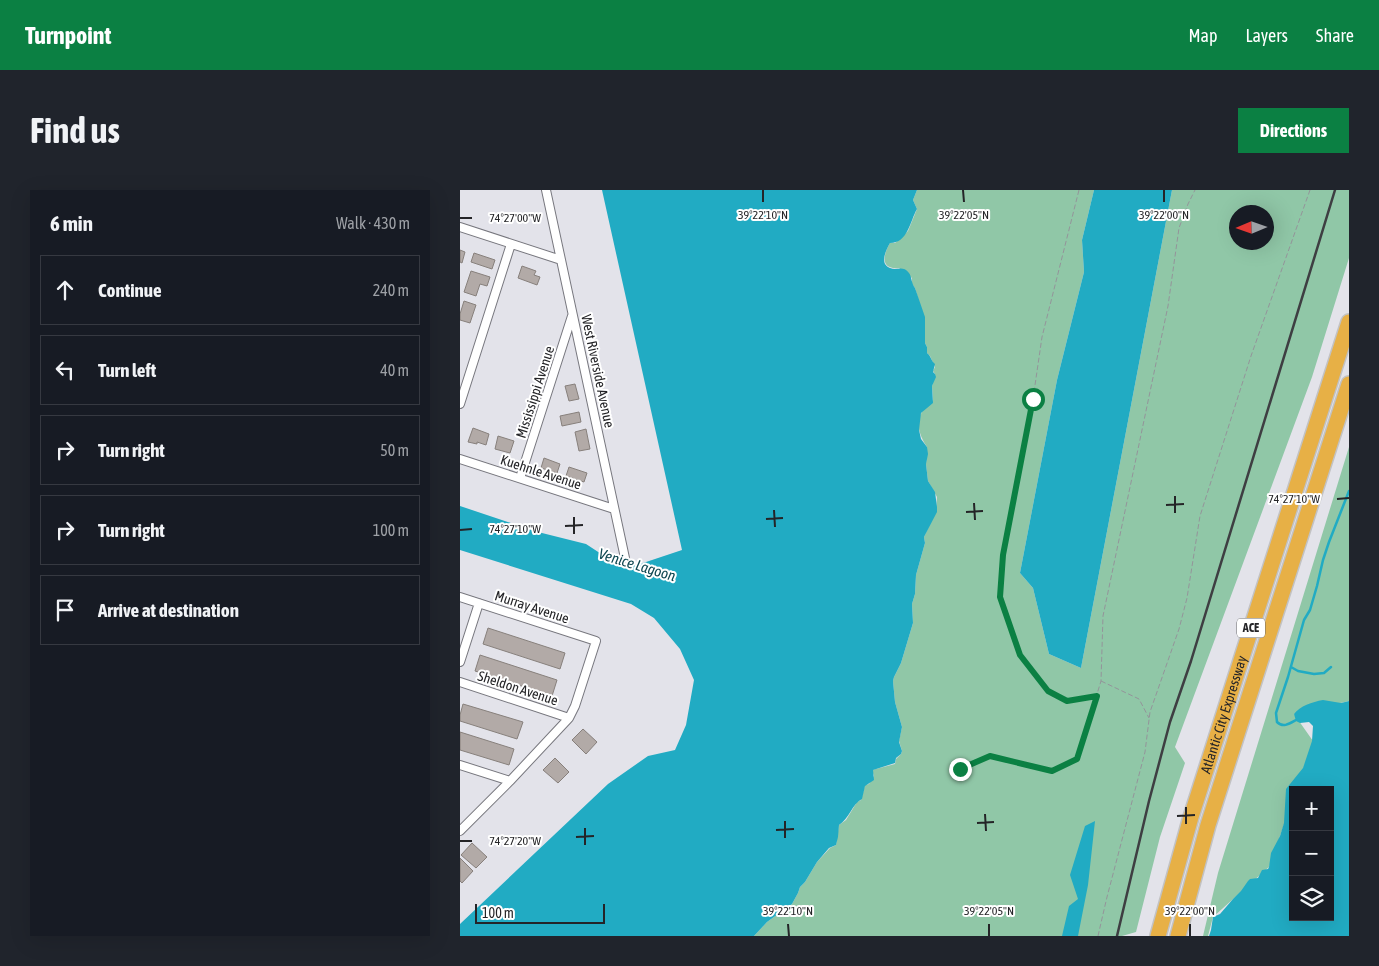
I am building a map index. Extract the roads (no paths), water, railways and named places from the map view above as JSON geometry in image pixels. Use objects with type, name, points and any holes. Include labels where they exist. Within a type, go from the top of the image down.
[{"type":"highway","name":"Atlantic City Expressway","points":[[1158,936],[1191,817],[1349,322]]},
{"type":"highway","name":"Atlantic City Expressway","points":[[1178,936],[1208,825],[1349,384]]},
{"type":"street","name":"West Riverside Avenue","points":[[546,190],[625,558]]},
{"type":"street","points":[[460,227],[561,260]]},
{"type":"street","points":[[460,404],[511,244]]},
{"type":"street","name":"Mississippi Avenue","points":[[520,478],[573,314]]},
{"type":"street","name":"Kuehnle Avenue","points":[[460,459],[614,509]]},
{"type":"street","name":"Murray Avenue","points":[[460,597],[596,641],[569,718]]},
{"type":"street","points":[[460,662],[479,603]]},
{"type":"street","name":"Sheldon Avenue","points":[[460,682],[569,718]]},
{"type":"street","points":[[460,831],[569,718]]},
{"type":"street","points":[[460,765],[510,781]]},
{"type":"water","name":"Venice Lagoon","points":[[602,190],[917,190],[913,200],[917,209],[908,230],[901,239],[890,243],[884,260],[890,268],[904,269],[910,275],[925,317],[925,343],[927,353],[935,364],[933,372],[936,377],[932,386],[933,403],[921,413],[919,430],[921,439],[927,447],[928,481],[935,492],[937,512],[924,537],[925,543],[916,575],[915,594],[912,604],[913,623],[901,663],[893,681],[895,702],[902,727],[899,742],[902,751],[896,758],[895,763],[873,770],[874,780],[865,786],[862,799],[839,825],[836,845],[829,848],[817,862],[800,887],[792,904],[767,922],[754,936],[460,936],[460,924],[608,784],[648,756],[675,750],[686,725],[694,680],[680,649],[654,618],[631,604],[460,550],[460,506],[538,532],[586,544],[615,563],[637,565],[682,550]]},
{"type":"water","points":[[1094,190],[1172,190],[1081,668],[1049,654],[1033,588],[1020,573],[1057,380],[1084,272],[1082,240]]},
{"type":"water","points":[[1323,700],[1341,703],[1349,701],[1349,936],[1209,936],[1213,917],[1220,914],[1250,879],[1258,878],[1262,870],[1269,867],[1271,853],[1284,823],[1286,789],[1303,768],[1312,741],[1313,726],[1309,722],[1300,723],[1296,721],[1294,714],[1311,703]]},
{"type":"water","points":[[1095,821],[1088,885],[1078,936],[1062,936],[1069,906],[1078,899],[1070,875],[1085,826]]},
{"type":"waterway","points":[[1296,720],[1282,725],[1277,722],[1276,713],[1304,620],[1310,610],[1323,560],[1349,491]]},
{"type":"waterway","points":[[1291,667],[1298,671],[1314,674],[1324,673],[1331,667]]},
{"type":"railway","points":[[1117,936],[1170,722],[1191,661],[1335,190]]}]
